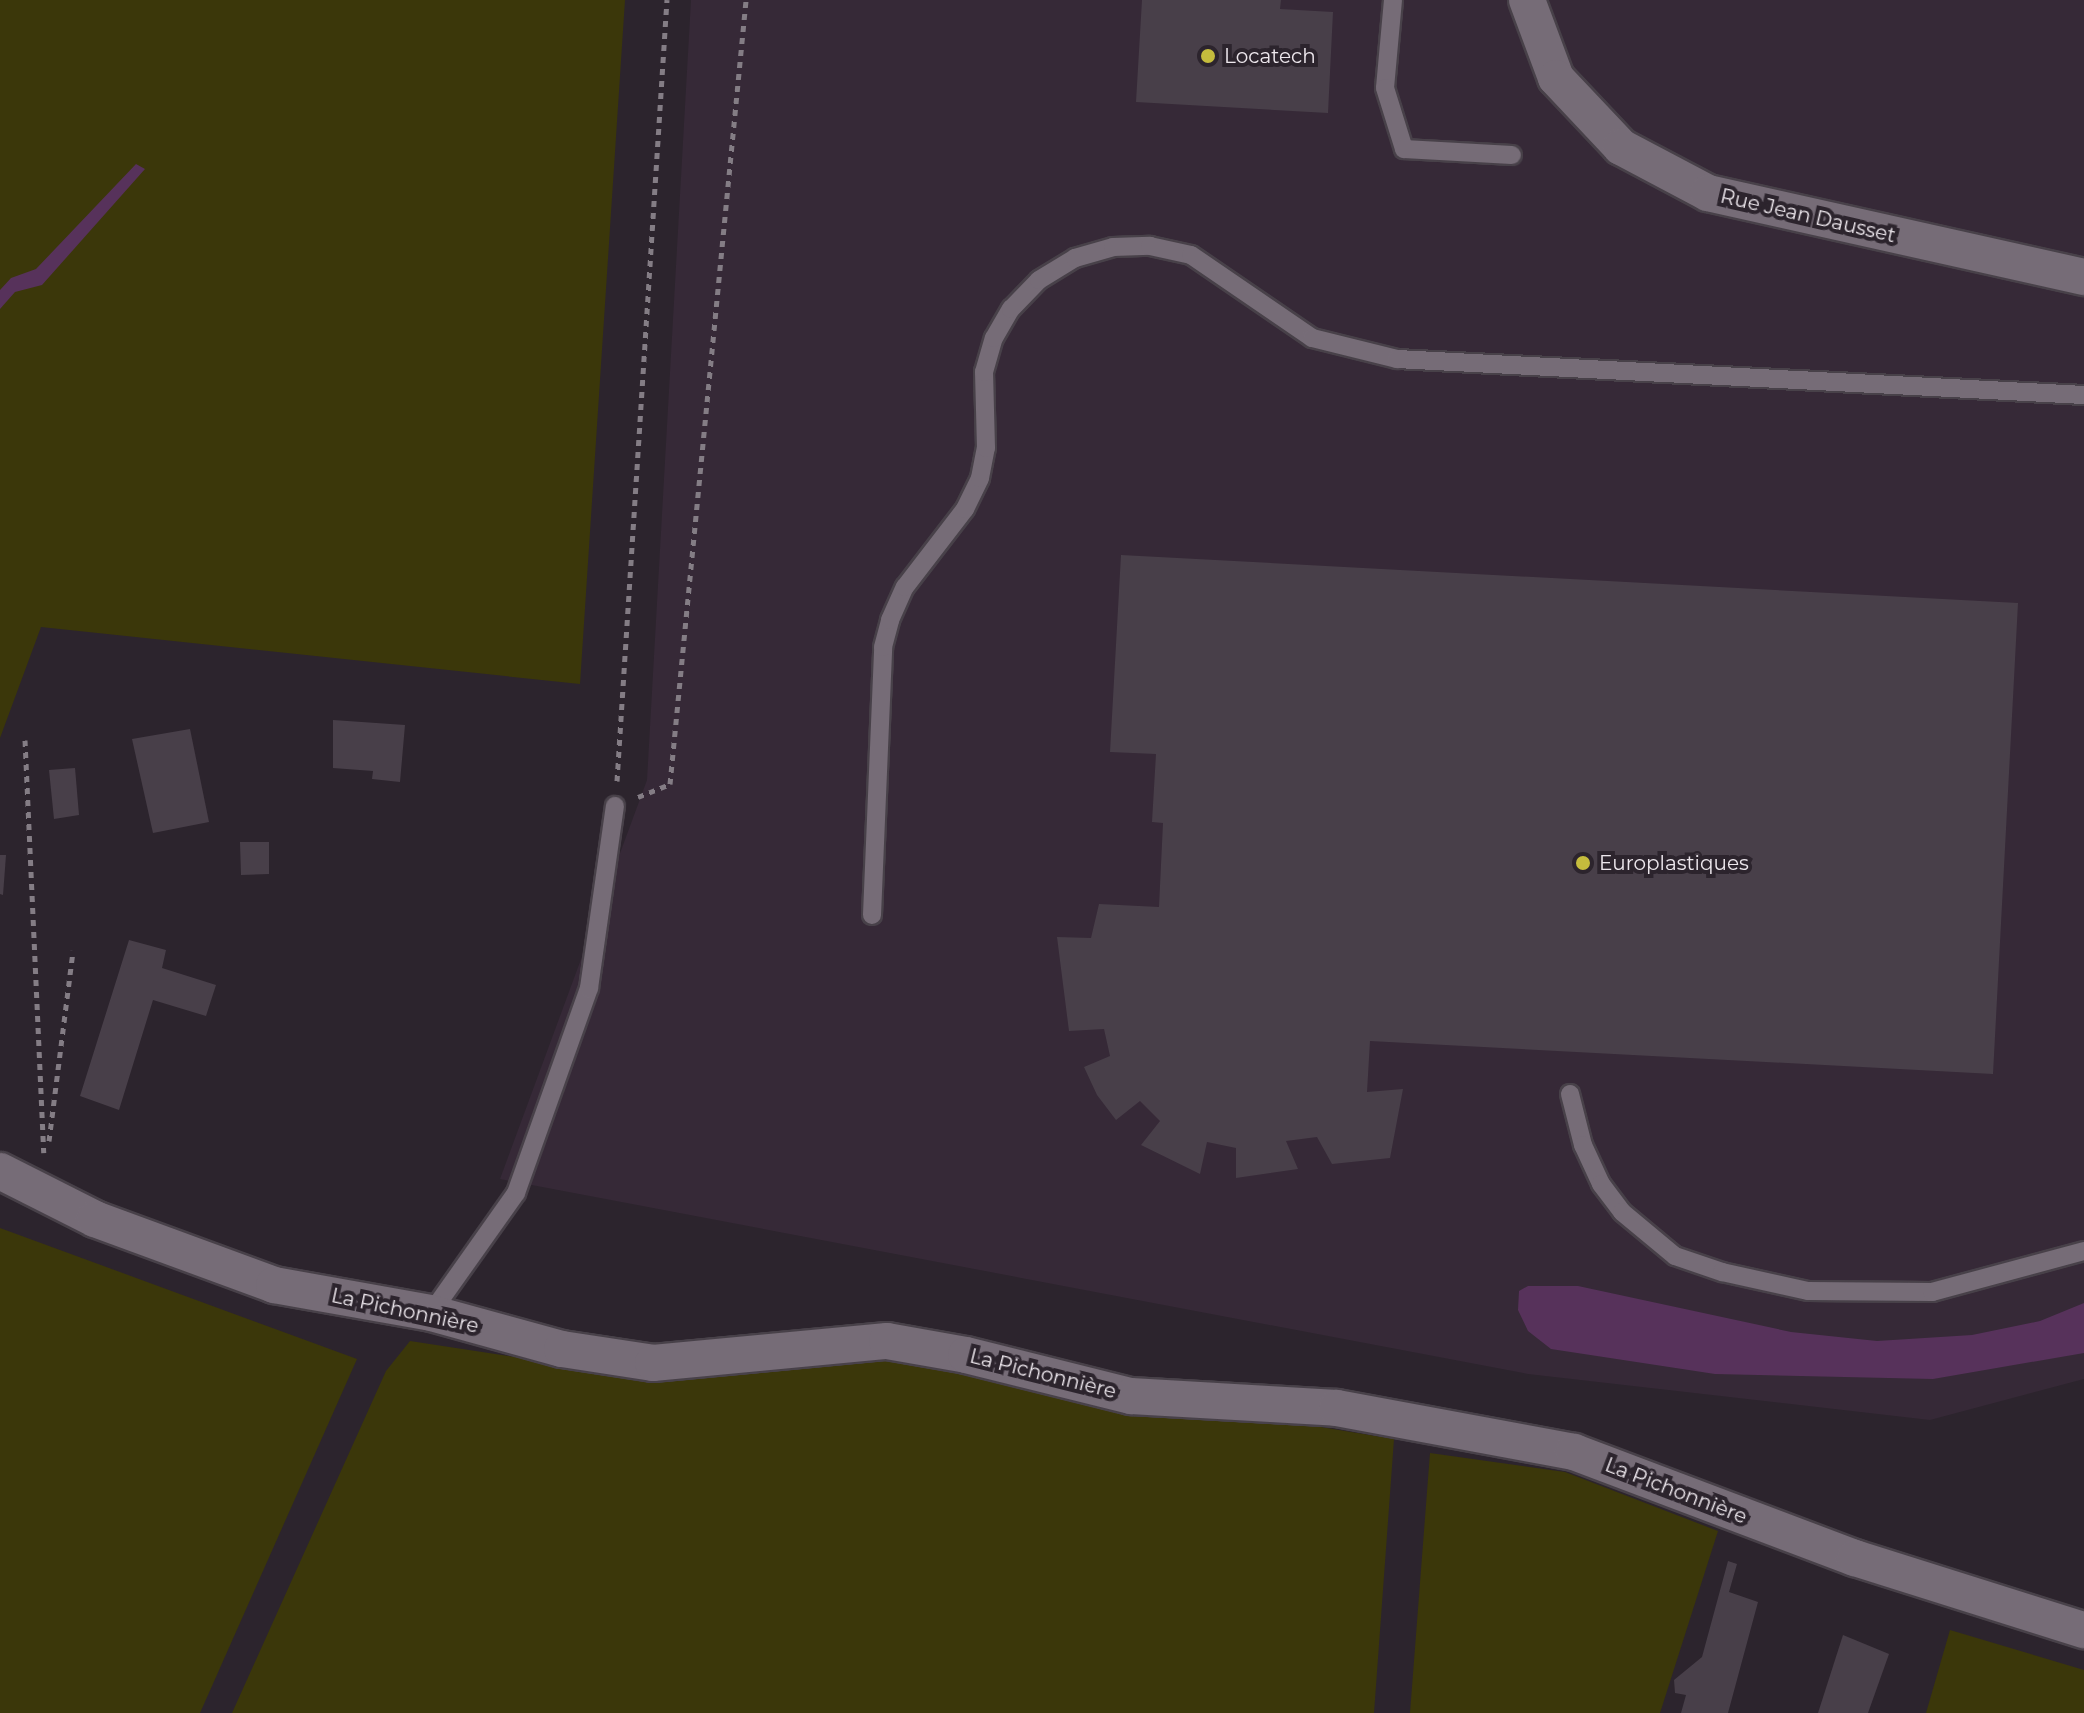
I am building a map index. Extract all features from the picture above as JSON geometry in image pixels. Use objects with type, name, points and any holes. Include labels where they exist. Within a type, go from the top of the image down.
[{"type":"street","name":"Rue Jean Dausset","points":[[1527,0],[1556,78],[1577,101],[1621,147],[1708,193],[2084,277]]},
{"type":"street","name":"La Pichonnière","points":[[13,1178],[95,1219],[274,1285],[431,1313],[562,1349],[653,1363],[887,1341],[966,1355],[1131,1396],[1337,1408],[1574,1452],[1855,1558],[2084,1630]]},
{"type":"lane","points":[[1393,0],[1385,88],[1404,149],[1512,155]]},
{"type":"lane","points":[[872,915],[883,647],[890,620],[905,587],[965,509],[980,478],[986,448],[984,372],[994,338],[1011,309],[1039,280],[1075,258],[1113,247],[1150,246],[1191,255],[1312,338],[1397,359],[2084,395]]},
{"type":"lane","points":[[431,1313],[516,1193],[589,988],[615,806]]},
{"type":"lane","points":[[1570,1094],[1589,1158],[1622,1212],[1675,1256],[1722,1272],[1808,1291],[1932,1292],[2084,1251]]},
{"type":"path","points":[[667,0],[615,806],[670,784],[746,0]]},
{"type":"path","points":[[25,740],[28,875],[47,1148]]},
{"type":"path","points":[[13,1178],[47,1148],[61,1074],[73,951]]},
{"type":"shaded area","points":[[0,0],[625,0],[580,684],[41,627],[0,738]]},
{"type":"shaded area","points":[[691,0],[2084,0],[2084,1379],[1930,1420],[1528,1374],[500,1179],[647,780]]},
{"type":"shaded area","points":[[136,164],[145,169],[42,285],[15,292],[0,309],[0,290],[11,278],[36,269]]},
{"type":"shaded area","points":[[0,1228],[357,1359],[200,1713],[0,1713]]},
{"type":"shaded area","points":[[1528,1286],[1578,1286],[1791,1332],[1877,1341],[1972,1335],[2040,1321],[2084,1303],[2084,1353],[1933,1379],[1715,1374],[1551,1349],[1528,1331],[1518,1310],[1519,1291]]},
{"type":"shaded area","points":[[410,1341],[651,1378],[776,1371],[779,1351],[887,1341],[1131,1396],[1394,1439],[1374,1713],[232,1713],[386,1371]]},
{"type":"shaded area","points":[[1430,1453],[1565,1472],[1718,1531],[1660,1713],[1410,1713]]},
{"type":"shaded area","points":[[1950,1630],[2084,1670],[2084,1713],[1926,1713]]},
{"type":"building","name":"Locatech","points":[[1142,0],[1281,0],[1280,9],[1333,12],[1328,113],[1136,102]]},
{"type":"building","name":"Europlastiques","points":[[1121,555],[2018,603],[1993,1074],[1370,1041],[1367,1092],[1403,1089],[1390,1158],[1332,1164],[1317,1137],[1286,1141],[1298,1169],[1236,1178],[1236,1148],[1207,1142],[1200,1174],[1141,1145],[1160,1121],[1140,1101],[1116,1120],[1097,1095],[1084,1067],[1110,1056],[1104,1029],[1069,1031],[1057,937],[1091,938],[1099,904],[1159,907],[1163,823],[1152,822],[1156,754],[1110,752]]},
{"type":"building","points":[[333,720],[405,725],[400,782],[372,779],[373,771],[333,768]]},
{"type":"building","points":[[190,729],[209,822],[153,833],[132,739]]},
{"type":"building","points":[[75,768],[79,815],[54,819],[49,770]]},
{"type":"building","points":[[240,842],[269,842],[269,874],[241,875]]},
{"type":"building","points":[[0,855],[6,855],[3,895],[0,894]]},
{"type":"building","points":[[129,940],[166,950],[162,968],[216,985],[206,1016],[153,1000],[119,1110],[80,1096]]},
{"type":"building","points":[[1728,1561],[1737,1564],[1729,1592],[1758,1602],[1728,1713],[1681,1713],[1686,1695],[1675,1693],[1674,1680],[1702,1657]]},
{"type":"building","points":[[1843,1635],[1889,1654],[1868,1713],[1818,1713]]},
{"type":"place","name":"Locatech","points":[[1208,56]]},
{"type":"place","name":"Europlastiques","points":[[1583,863]]}]
